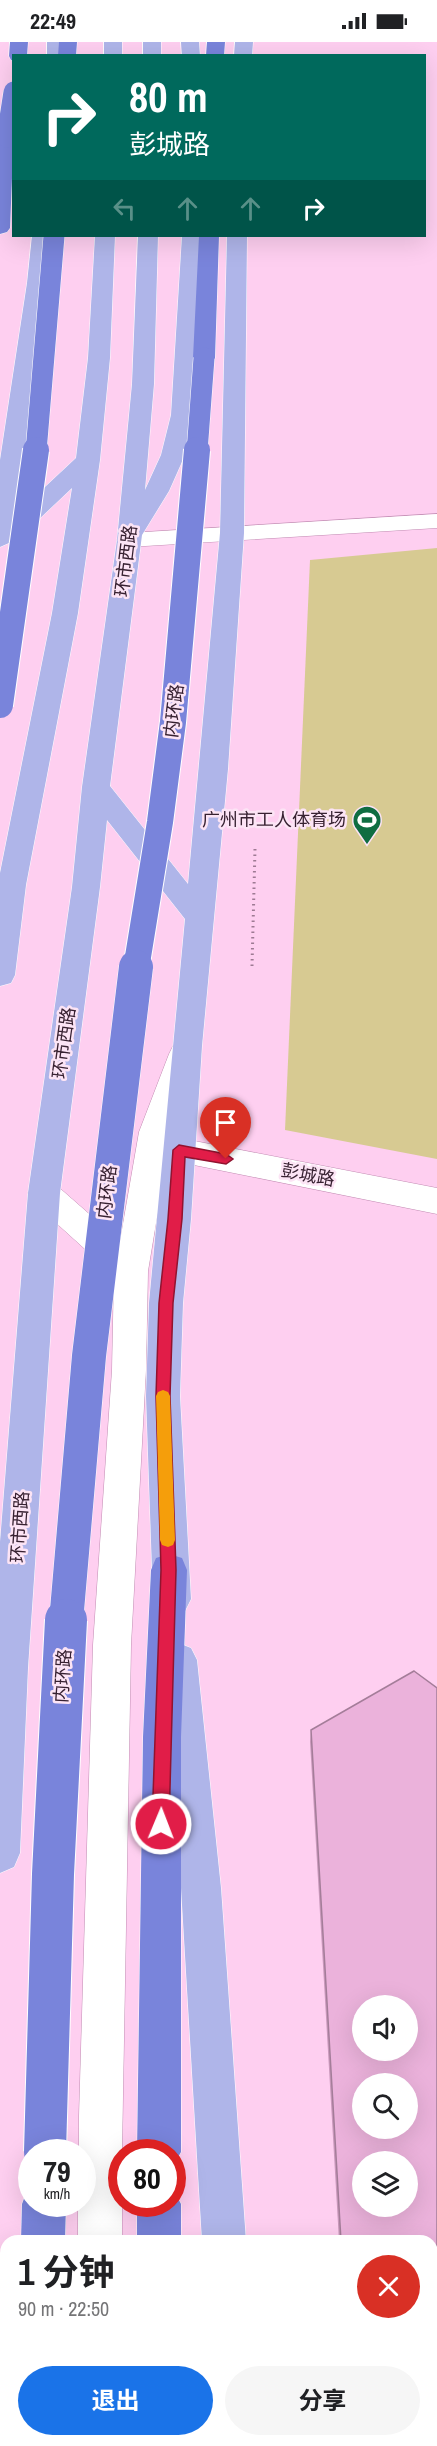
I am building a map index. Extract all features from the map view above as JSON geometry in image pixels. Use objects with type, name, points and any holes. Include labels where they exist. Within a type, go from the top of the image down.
[{"type":"highway","points":[[0,228],[7,136],[12,105]]},
{"type":"highway","points":[[0,117],[7,136]]},
{"type":"highway","points":[[0,705],[34,473],[54,237]]},
{"type":"highway","name":"内环路","points":[[45,2139],[54,1822],[68,1593],[83,1413],[125,1055],[167,775],[186,605],[204,358],[206,237]]},
{"type":"highway","points":[[159,2139],[162,1760],[169,1570]]},
{"type":"highway","points":[[43,2235],[44,2217]]},
{"type":"highway","points":[[159,2217],[159,2235]]},
{"type":"main road","points":[[0,541],[38,283],[42,237]]},
{"type":"main road","points":[[0,975],[6,885],[65,613],[88,460],[99,358],[105,237]]},
{"type":"main road","name":"环市西路","points":[[0,1853],[9,1668],[44,1193],[86,887],[96,787],[129,540],[144,384],[148,237]]},
{"type":"main road","points":[[129,540],[157,491],[173,455],[183,415],[192,237]]},
{"type":"main road","points":[[224,2235],[201,1888],[169,1570],[163,1396],[166,1303],[175,1219],[187,1047],[214,769],[232,533],[237,237]]},
{"type":"main road","points":[[0,541],[88,460]]},
{"type":"main road","points":[[96,787],[200,918]]},
{"type":"street","points":[[129,540],[437,521]]},
{"type":"street","points":[[100,2235],[112,1646],[129,1370],[131,1271],[154,1132],[187,1047]]},
{"type":"street","name":"彭城路","points":[[179,1150],[437,1200]]},
{"type":"street","points":[[44,1193],[166,1303]]},
{"type":"shaded area","name":"广州市工人体育场","points":[[437,548],[437,1159],[285,1130],[310,560]]},
{"type":"building","points":[[414,1671],[437,1688],[437,2235],[341,2235],[311,1730]]},
{"type":"slow traffic","points":[[163,1396],[168,1540]]},
{"type":"place","name":"广州市工人体育场","points":[[367,846]]},
{"type":"route","points":[[161,1824],[169,1570],[163,1396],[166,1303],[175,1219],[179,1150],[226,1159]]}]
